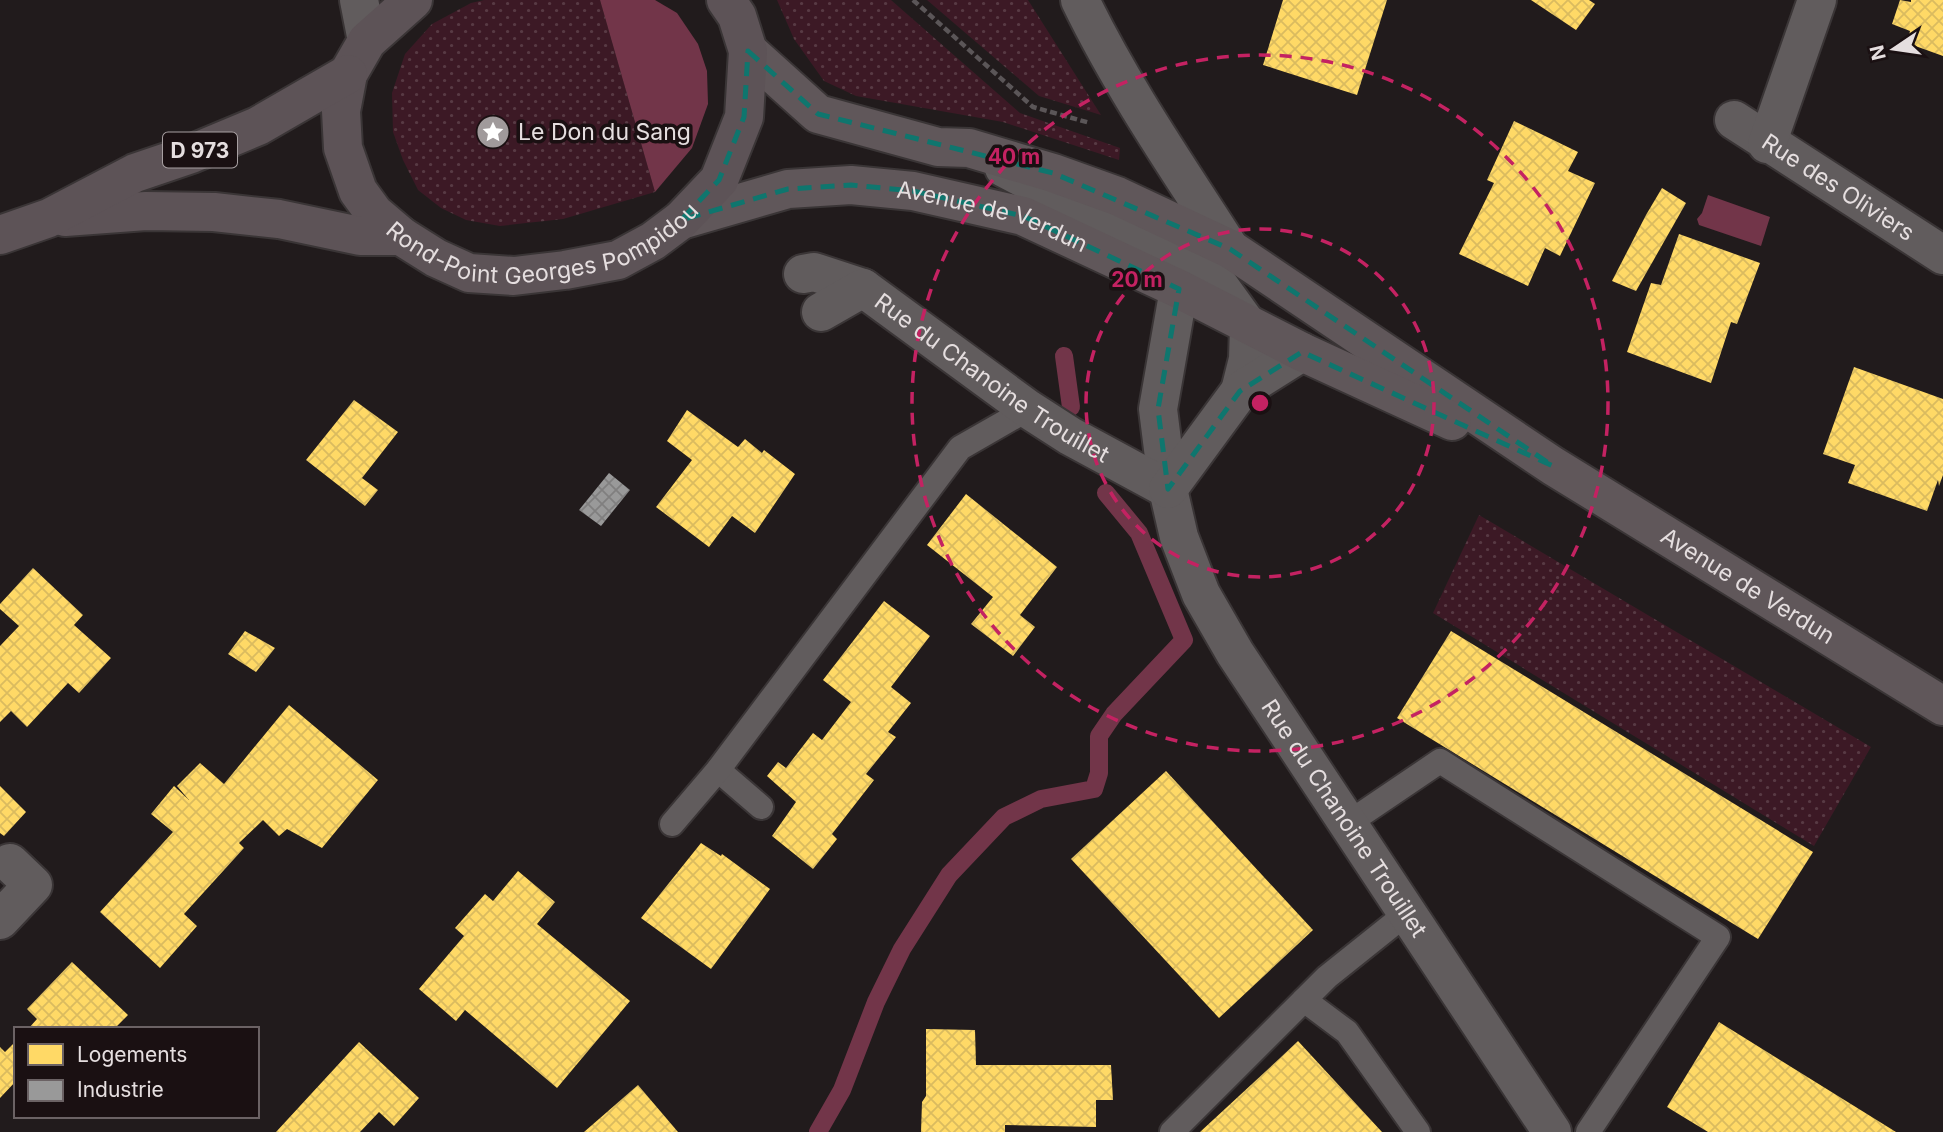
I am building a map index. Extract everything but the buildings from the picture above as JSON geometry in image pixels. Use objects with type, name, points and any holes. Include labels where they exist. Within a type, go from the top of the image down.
[{"type":"main road","name":"Rond-Point Georges Pompidou","points":[[413,0],[367,41],[348,75],[341,111],[343,148],[358,191],[374,213],[401,236],[436,258],[469,273],[514,276],[618,260],[653,241],[681,220],[719,180],[744,117],[748,51],[737,16],[726,0]]},
{"type":"main road","name":"Avenue de Verdun","points":[[748,51],[818,114],[939,147],[969,148],[1052,173],[1117,196],[1230,249],[1553,466],[1943,706]]},
{"type":"main road","name":"D 973","points":[[0,235],[48,218],[135,173],[191,154],[258,126],[348,75]]},
{"type":"main road","name":"Avenue de Verdun","points":[[681,220],[788,189],[851,185],[913,191],[1023,216],[1180,289],[1248,327],[1553,466]]},
{"type":"main road","name":"D 973","points":[[48,218],[146,211],[214,212],[279,219],[360,236],[401,236]]},
{"type":"street","points":[[359,0],[367,41]]},
{"type":"street","points":[[1080,0],[1093,28],[1163,145],[1230,249]]},
{"type":"street","points":[[1767,144],[1816,0]]},
{"type":"street","name":"Rue des Oliviers","points":[[1734,120],[1767,144],[1943,255]]},
{"type":"street","points":[[969,148],[1213,277],[1248,327],[1248,359],[1240,391]]},
{"type":"street","points":[[803,274],[814,272],[863,288]]},
{"type":"street","name":"Rue du Chanoine Trouillet","points":[[821,312],[863,288],[1028,409],[1070,436],[1168,489]]},
{"type":"street","name":"Rue du Chanoine Trouillet","points":[[1180,289],[1157,409],[1168,489],[1179,537],[1201,594],[1235,653],[1552,1132]]},
{"type":"street","points":[[1168,489],[1240,391],[1302,352]]},
{"type":"street","points":[[0,920],[33,885],[10,863]]},
{"type":"lane","points":[[672,824],[718,770],[960,448],[1028,409]]},
{"type":"lane","points":[[1347,824],[1440,761],[1718,937],[1588,1132]]},
{"type":"lane","points":[[718,770],[761,807]]},
{"type":"lane","points":[[1172,1132],[1327,977],[1407,913]]},
{"type":"lane","points":[[1304,1000],[1347,1032],[1418,1132]]},
{"type":"path","points":[[913,0],[1033,107],[1163,145]]},
{"type":"highlighted area","points":[[748,51],[818,114],[1053,173],[1230,249],[1553,466],[1302,352],[1240,391],[1168,489],[1158,409],[1179,289],[1023,216],[913,191],[851,185],[788,189],[681,220],[719,180],[744,117]]},
{"type":"shaded area","points":[[484,0],[600,0],[655,192],[563,219],[500,226],[466,220],[441,208],[418,190],[393,132],[392,93],[405,54],[432,24],[471,3]]},
{"type":"shaded area","points":[[600,0],[655,0],[677,13],[698,44],[707,71],[708,104],[692,148],[655,192]]},
{"type":"shaded area","points":[[777,0],[891,0],[1020,113],[1120,148],[1119,160],[1003,122],[856,96],[824,81],[794,39]]},
{"type":"shaded area","points":[[927,0],[1028,0],[1101,115],[1039,96]]},
{"type":"shaded area","points":[[1708,195],[1770,217],[1761,246],[1699,225],[1697,219]]},
{"type":"shaded area","points":[[1479,515],[1871,747],[1814,846],[1433,613]]},
{"type":"waterway","points":[[1064,356],[1071,407]]},
{"type":"waterway","points":[[818,1132],[842,1090],[876,1002],[902,949],[949,875],[1004,817],[1041,799],[1094,789],[1099,773],[1099,736],[1114,714],[1184,640],[1139,533],[1106,493]]},
{"type":"place","name":"Le Don du Sang","points":[[493,132]]}]
